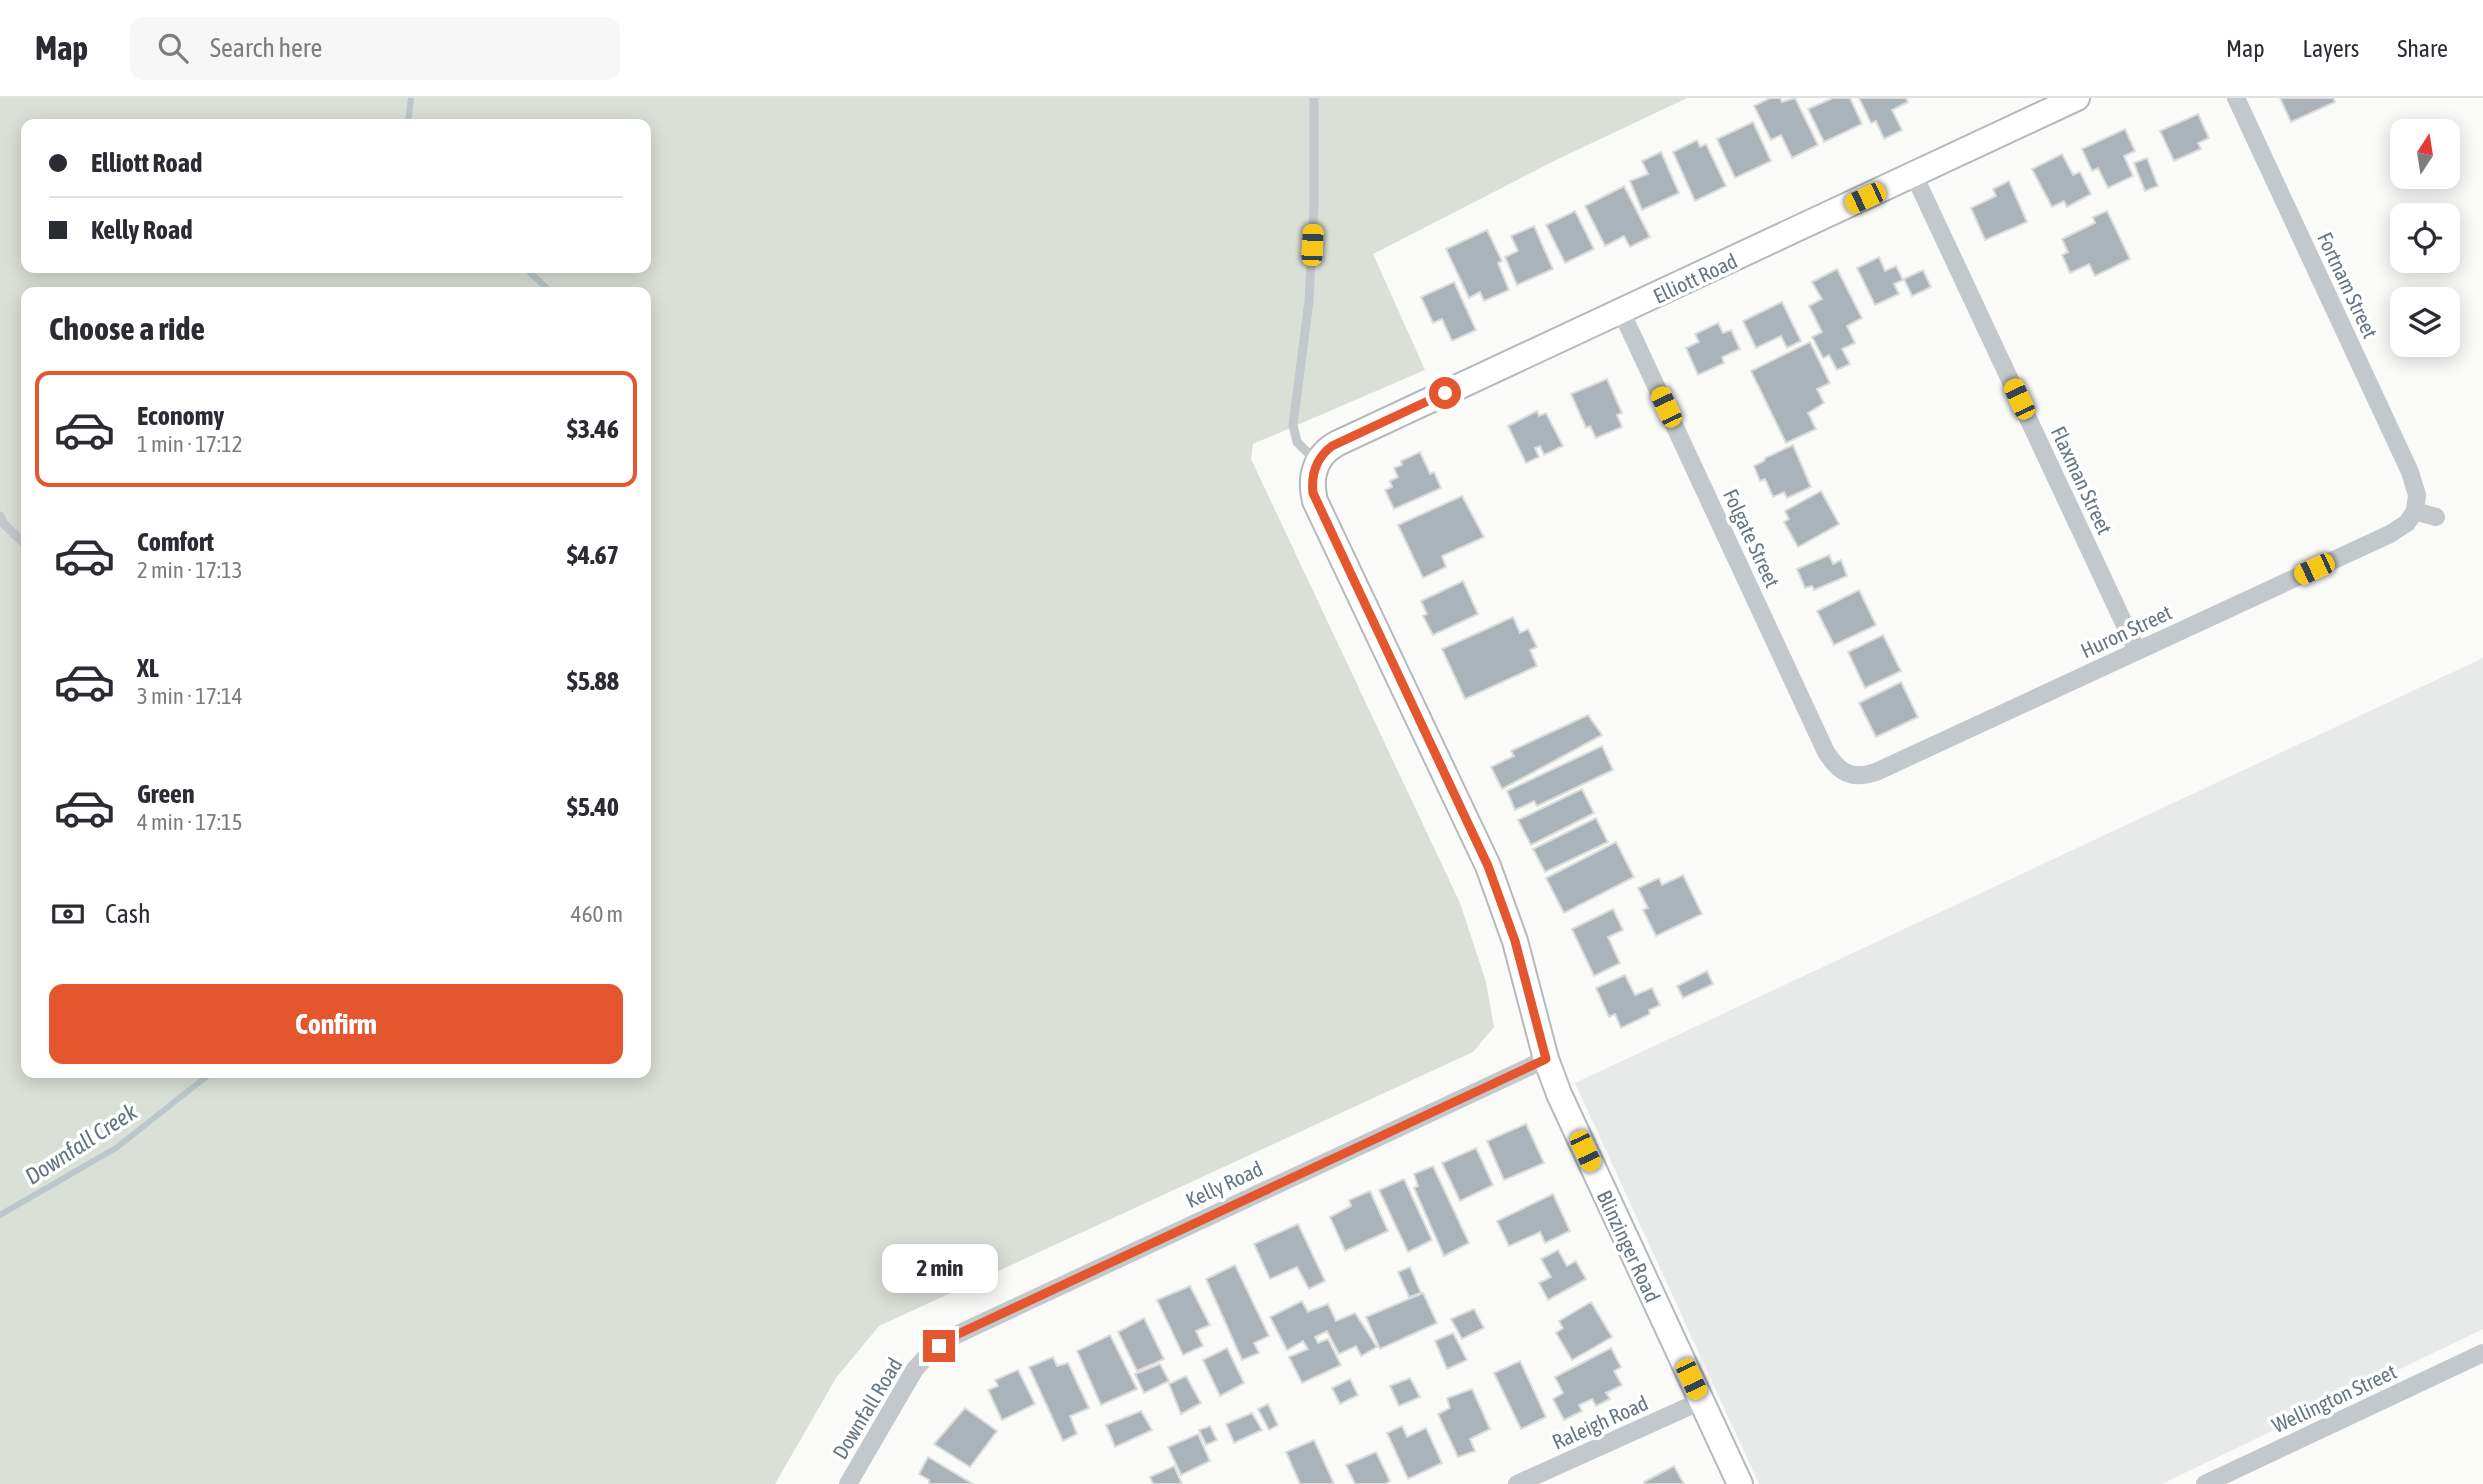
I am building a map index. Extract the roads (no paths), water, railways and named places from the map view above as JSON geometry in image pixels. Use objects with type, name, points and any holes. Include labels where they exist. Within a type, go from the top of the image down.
[{"type":"street","name":"Elliott Road","points":[[1317,463],[1326,450],[1338,443],[1622,313],[2077,98]]},
{"type":"street","name":"Fortnam Street","points":[[2236,98],[2410,472],[2417,495],[2415,511]]},
{"type":"street","name":"Flaxman Street","points":[[1914,175],[2137,651]]},
{"type":"street","name":"Folgate Street","points":[[1622,313],[1826,751],[1838,768],[1849,775]]},
{"type":"street","name":"Blinzinger Road","points":[[1317,463],[1312,484],[1315,501],[1488,866],[1515,941],[1546,1059],[1574,1127],[1740,1484]]},
{"type":"street","points":[[2415,511],[2436,517]]},
{"type":"street","name":"Huron Street","points":[[1849,775],[1876,772],[2390,534],[2407,523],[2415,511]]},
{"type":"street","name":"Kelly Road","points":[[926,1357],[956,1335],[1546,1059]]},
{"type":"street","name":"Wellington Street","points":[[2215,1482],[2483,1353]]},
{"type":"street","name":"Downfall Road","points":[[848,1484],[901,1390],[926,1357]]},
{"type":"street","name":"Raleigh Road","points":[[1517,1484],[1701,1401]]},
{"type":"lane","points":[[1314,98],[1309,301],[1293,425],[1297,442],[1317,463]]},
{"type":"lane","points":[[0,516],[21,539]]},
{"type":"waterway","name":"Downfall Creek","points":[[409,119],[411,98]]},
{"type":"waterway","name":"Downfall Creek","points":[[530,273],[546,287]]},
{"type":"waterway","name":"Downfall Creek","points":[[0,1215],[116,1148],[205,1078]]}]
